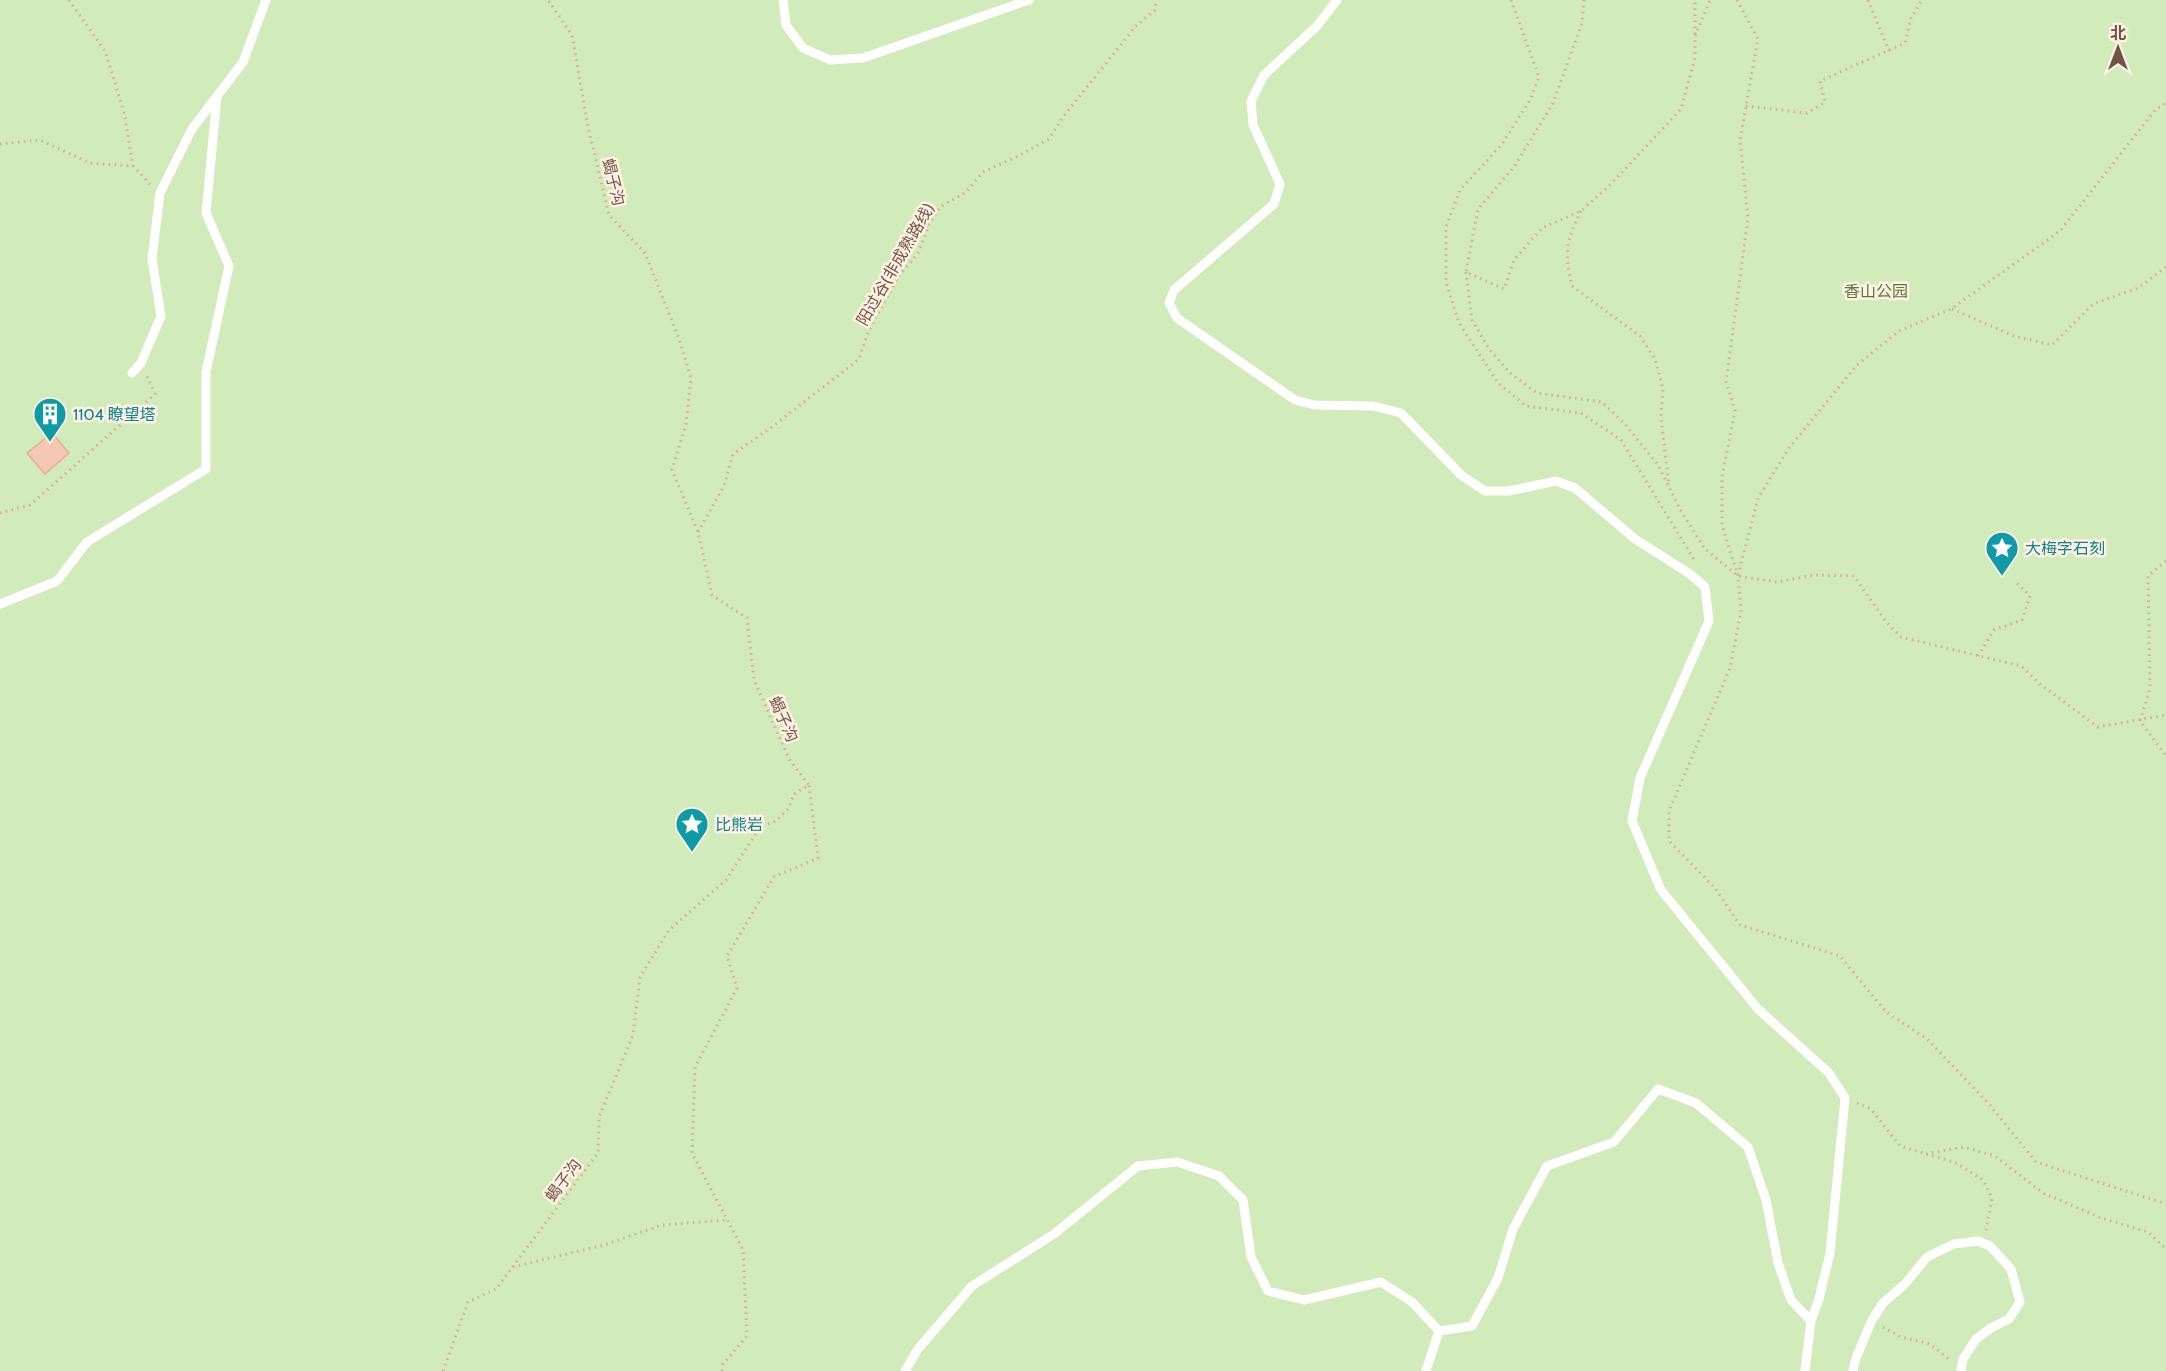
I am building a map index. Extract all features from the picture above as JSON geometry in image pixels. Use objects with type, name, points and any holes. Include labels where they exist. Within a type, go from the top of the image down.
[{"type":"lane","points":[[132,373],[141,363],[161,316],[152,259],[160,193],[192,129],[243,63],[266,0]]},
{"type":"lane","points":[[783,0],[786,25],[803,48],[830,60],[863,58],[1029,0]]},
{"type":"lane","points":[[1337,0],[1317,26],[1264,75],[1251,100],[1253,125],[1280,184],[1274,204],[1174,290],[1169,303],[1177,318],[1295,400],[1315,405],[1373,406],[1401,413],[1461,475],[1485,491],[1509,491],[1556,481],[1575,488],[1635,538],[1690,574],[1705,587],[1710,621],[1640,778],[1632,821],[1661,890],[1758,1009],[1829,1073],[1845,1098],[1830,1253],[1811,1321],[1805,1371]]},
{"type":"lane","points":[[0,604],[57,581],[87,542],[206,469],[206,372],[228,266],[206,213],[217,96]]},
{"type":"lane","points":[[1439,1331],[1472,1326],[1498,1278],[1513,1229],[1547,1166],[1614,1142],[1658,1089],[1696,1103],[1748,1147],[1766,1200],[1784,1282],[1791,1300],[1811,1321]]},
{"type":"lane","points":[[905,1371],[918,1349],[972,1286],[1054,1234],[1138,1166],[1177,1161],[1219,1176],[1243,1200],[1251,1257],[1269,1291],[1304,1300],[1381,1282],[1412,1302],[1439,1331]]},
{"type":"lane","points":[[1853,1371],[1872,1320],[1883,1303],[1905,1284],[1927,1257],[1954,1244],[1978,1241],[1990,1246],[2011,1269],[2020,1302],[2009,1319],[1976,1339],[1963,1359],[1961,1371]]},
{"type":"lane","points":[[1426,1371],[1439,1331]]},
{"type":"path","points":[[69,0],[105,51],[124,112],[133,166],[160,193]]},
{"type":"path","name":"蝎子沟","points":[[443,1371],[468,1302],[496,1289],[598,1153],[599,1117],[633,1035],[640,976],[669,930],[726,880],[760,827],[776,820],[788,809],[794,794],[809,785],[789,759],[754,680],[747,618],[712,595],[698,532],[672,470],[686,424],[690,378],[679,339],[645,253],[609,215],[587,122],[572,35],[548,0]]},
{"type":"path","name":"阳过谷(非成熟路线)","points":[[698,532],[724,486],[732,454],[772,427],[858,359],[873,323],[898,276],[919,252],[929,224],[940,207],[965,193],[982,172],[1016,158],[1049,140],[1063,117],[1135,27],[1155,10],[1156,0]]},
{"type":"path","points":[[1511,0],[1539,77],[1530,100],[1502,144],[1460,190],[1446,227],[1446,282],[1459,323],[1498,383],[1526,406],[1581,413],[1621,440],[1695,560],[1705,587]]},
{"type":"path","points":[[1584,0],[1582,23],[1553,103],[1514,167],[1478,209],[1466,272],[1472,320],[1489,349],[1510,373],[1538,393],[1602,402],[1625,423],[1658,465],[1706,549],[1738,576],[1777,582],[1815,574],[1854,576],[1887,623],[1901,637],[2021,666],[2040,684],[2098,727],[2166,715]]},
{"type":"path","points":[[1466,272],[1504,289],[1514,260],[1542,228],[1581,211],[1611,184],[1681,109],[1695,58],[1695,0]]},
{"type":"path","points":[[1695,36],[1710,0]]},
{"type":"path","points":[[1737,0],[1758,39],[1740,140],[1748,218],[1726,382],[1734,410],[1722,477],[1722,525],[1738,576],[1741,612],[1730,668],[1669,811],[1669,842],[1715,888],[1740,924],[1840,956],[1886,1012],[1927,1039],[1989,1104],[2036,1162],[2166,1204]]},
{"type":"path","points":[[1868,0],[1889,51]]},
{"type":"path","points":[[1746,106],[1807,113],[1825,102],[1820,81],[1905,43],[1911,18],[1922,0]]},
{"type":"path","points":[[1738,576],[1758,498],[1790,448],[1857,365],[1899,331],[1952,309],[2060,231],[2154,110],[2166,103]]},
{"type":"path","points":[[0,144],[40,140],[90,163],[133,166]]},
{"type":"path","points":[[1581,211],[1570,233],[1566,259],[1572,286],[1640,336],[1655,359],[1663,389],[1660,417],[1670,488]]},
{"type":"path","points":[[1952,309],[2014,336],[2052,345],[2093,304],[2138,288],[2166,267]]},
{"type":"path","points":[[0,513],[30,505],[155,394],[141,363]]},
{"type":"path","points":[[2140,721],[2150,689],[2148,576],[2166,561]]},
{"type":"path","points":[[1978,656],[1994,630],[2022,620],[2030,596],[2014,580]]},
{"type":"path","points":[[2140,721],[2166,756]]},
{"type":"path","points":[[722,1371],[723,1364],[747,1336],[743,1250],[692,1153],[695,1066],[737,988],[727,956],[774,877],[818,858],[809,785]]},
{"type":"path","points":[[1845,1098],[1871,1109],[1900,1146],[1956,1163],[1983,1179],[1992,1198],[1987,1229],[1978,1241]]},
{"type":"path","points":[[1926,1154],[1964,1147],[1995,1156],[2043,1193],[2101,1218],[2148,1232],[2166,1249]]},
{"type":"path","points":[[512,1267],[604,1245],[662,1225],[727,1220]]},
{"type":"path","points":[[1872,1320],[1901,1337],[1930,1344],[1951,1360],[1954,1371]]},
{"type":"green space","name":"香山公园","points":[[0,0],[2166,0],[2166,1371],[0,1371]]},
{"type":"building","name":"1104 瞭望塔","points":[[52,433],[69,453],[45,474],[27,453]]},
{"type":"place","name":"1104 瞭望塔","points":[[50,443]]},
{"type":"place","name":"大梅字石刻","points":[[2002,577]]},
{"type":"place","name":"比熊岩","points":[[692,853]]}]
